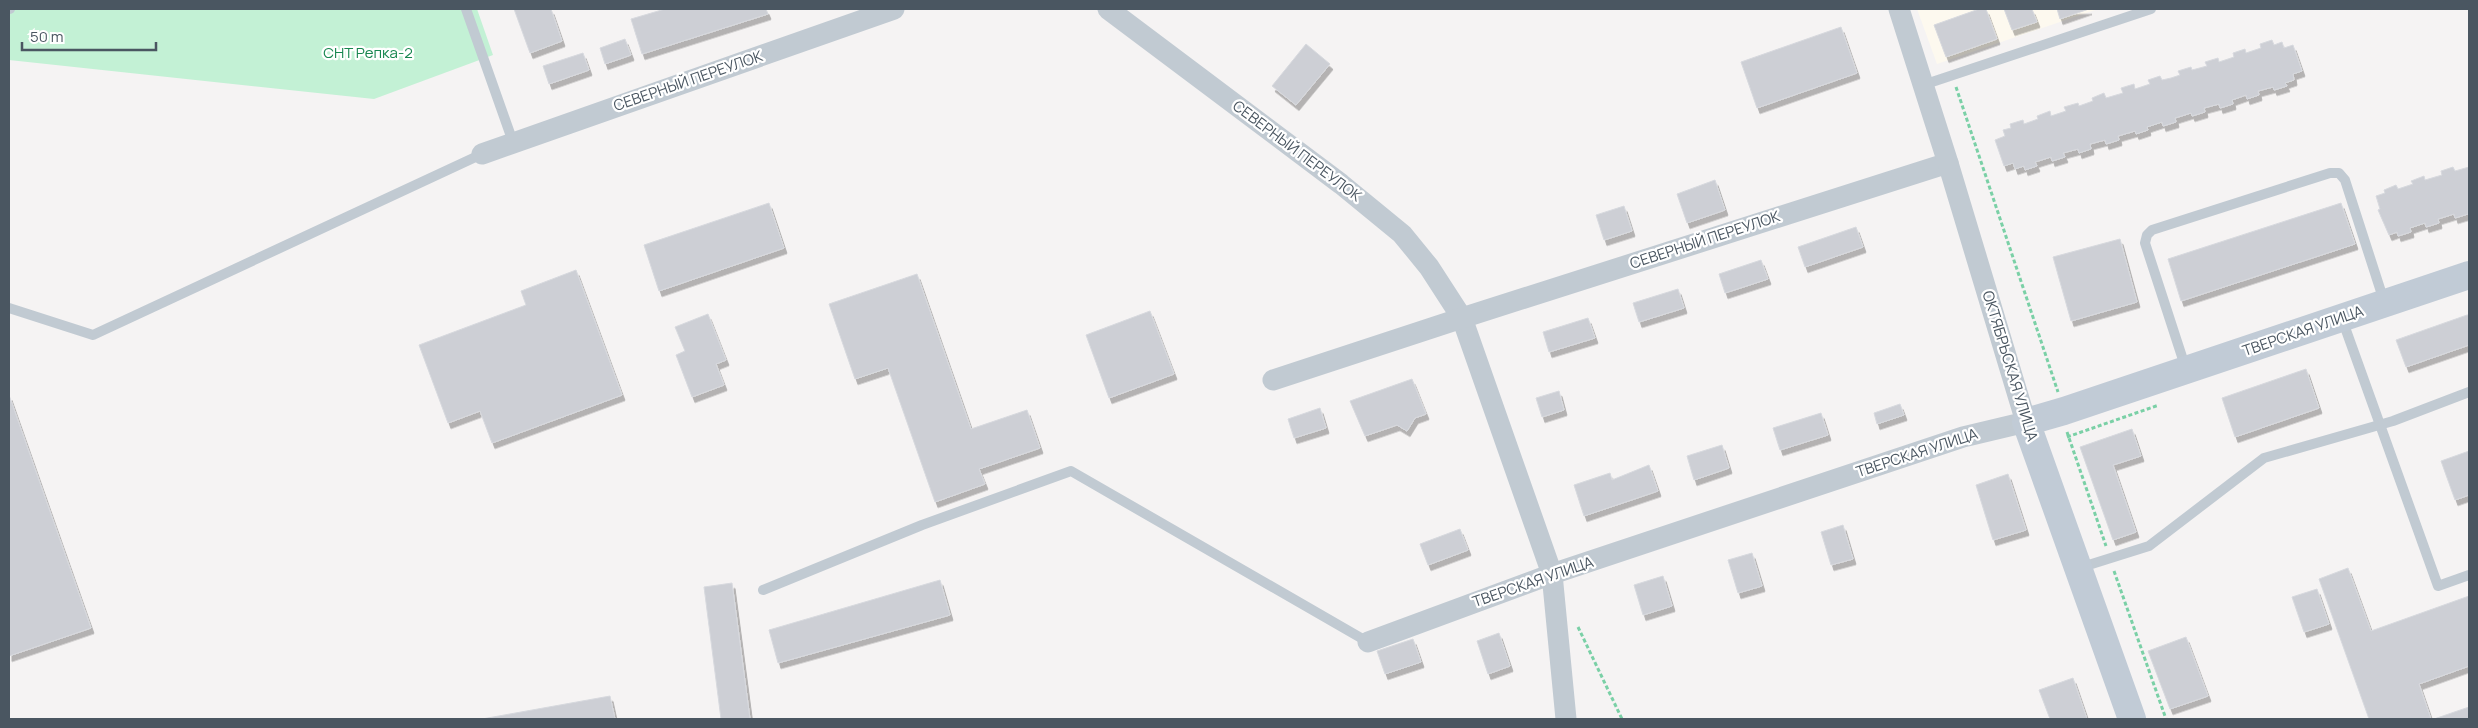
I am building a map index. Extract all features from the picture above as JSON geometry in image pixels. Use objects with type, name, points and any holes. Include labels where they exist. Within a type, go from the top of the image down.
[{"type":"main road","name":"ТВЕРСКАЯ УЛИЦА","points":[[2026,422],[2469,275]]},
{"type":"main road","name":"ОКТЯБРЬСКАЯ УЛИЦА","points":[[2026,422],[2132,719]]},
{"type":"street","name":"СЕВЕРНЫЙ ПЕРЕУЛОК","points":[[482,154],[890,9]]},
{"type":"street","name":"СЕВЕРНЫЙ ПЕРЕУЛОК","points":[[1108,9],[1341,184],[1402,234],[1429,267],[1462,318]]},
{"type":"street","name":"ОКТЯБРЬСКАЯ УЛИЦА","points":[[1899,9],[1948,163],[2026,422]]},
{"type":"street","name":"СЕВЕРНЫЙ ПЕРЕУЛОК","points":[[1273,380],[1948,163]]},
{"type":"street","points":[[1462,318],[1552,574],[1566,719]]},
{"type":"street","name":"ТВЕРСКАЯ УЛИЦА","points":[[1368,642],[1552,574],[1963,437],[2026,422]]},
{"type":"lane","points":[[466,9],[513,142]]},
{"type":"lane","points":[[1923,85],[2151,9]]},
{"type":"lane","points":[[9,308],[93,335],[482,154]]},
{"type":"lane","points":[[2186,370],[2145,243],[2147,234],[2152,230],[2330,172],[2339,173],[2344,180],[2385,304]]},
{"type":"lane","points":[[2342,318],[2438,586],[2469,575]]},
{"type":"lane","points":[[2078,568],[2148,546],[2264,458],[2381,424],[2469,392]]},
{"type":"lane","points":[[763,590],[922,525],[1071,470],[1368,642]]},
{"type":"path","points":[[1577,626],[1622,719]]},
{"type":"shaded area","points":[[1917,9],[2098,9],[1937,64]]},
{"type":"green space","name":"СНТ Репка-2","points":[[9,9],[477,9],[493,55],[374,99],[9,60]]},
{"type":"building","points":[[514,9],[551,9],[562,41],[530,53]]},
{"type":"building","points":[[665,9],[766,9],[768,14],[642,54],[631,19]]},
{"type":"building","points":[[1979,9],[1986,9],[1997,39],[1946,57],[1934,25]]},
{"type":"building","points":[[2004,9],[2032,9],[2037,22],[2012,30]]},
{"type":"building","points":[[2057,9],[2089,9],[2060,19]]},
{"type":"building","points":[[1841,27],[1857,73],[1757,108],[1741,62]]},
{"type":"building","points":[[625,39],[631,55],[605,64],[600,48]]},
{"type":"building","points":[[2272,40],[2274,45],[2282,42],[2284,48],[2293,45],[2302,71],[2293,74],[2294,80],[2285,83],[2287,86],[2274,90],[2273,87],[2258,91],[2259,95],[2247,99],[2246,95],[2232,100],[2233,104],[2220,108],[2219,104],[2204,108],[2205,112],[2192,116],[2191,113],[2175,118],[2176,122],[2163,126],[2162,122],[2147,127],[2148,130],[2136,134],[2135,131],[2118,136],[2119,140],[2106,144],[2105,140],[2090,144],[2091,149],[2079,153],[2078,149],[2063,153],[2065,157],[2052,161],[2051,157],[2035,162],[2037,166],[2025,170],[2024,166],[2015,169],[2013,163],[2004,166],[1995,140],[2005,136],[2003,130],[2011,128],[2010,124],[2023,120],[2024,124],[2038,119],[2037,116],[2050,111],[2051,116],[2066,111],[2064,107],[2078,103],[2079,106],[2093,101],[2092,98],[2104,93],[2106,98],[2123,93],[2121,88],[2134,84],[2135,89],[2150,84],[2148,80],[2160,76],[2162,80],[2171,78],[2180,75],[2178,71],[2191,67],[2192,70],[2207,66],[2205,62],[2218,58],[2219,62],[2234,57],[2233,53],[2245,49],[2246,53],[2261,48],[2260,44]]},
{"type":"building","points":[[1306,44],[1330,64],[1296,105],[1272,86]]},
{"type":"building","points":[[583,53],[589,70],[549,84],[543,66]]},
{"type":"building","points":[[2453,167],[2455,171],[2469,167],[2468,214],[2455,218],[2454,214],[2438,219],[2439,223],[2426,227],[2425,223],[2410,228],[2411,232],[2398,236],[2397,232],[2389,235],[2378,210],[2380,209],[2376,196],[2385,193],[2384,190],[2396,185],[2398,189],[2413,184],[2411,181],[2424,176],[2425,180],[2442,175],[2441,171]]},
{"type":"building","points":[[1715,180],[1725,210],[1687,223],[1677,194]]},
{"type":"building","points":[[769,203],[784,248],[659,291],[644,245]]},
{"type":"building","points":[[2341,203],[2355,244],[2181,301],[2168,259]]},
{"type":"building","points":[[1624,206],[1632,231],[1604,240],[1596,215]]},
{"type":"building","points":[[1856,227],[1863,247],[1805,267],[1798,247]]},
{"type":"building","points":[[2120,239],[2137,302],[2071,321],[2053,257]]},
{"type":"building","points":[[1761,260],[1768,279],[1725,293],[1719,274]]},
{"type":"building","points":[[576,270],[622,395],[492,443],[480,411],[448,423],[419,345],[526,305],[521,291]]},
{"type":"building","points":[[917,274],[971,429],[1027,410],[1040,448],[979,469],[985,484],[935,502],[888,368],[855,379],[829,304]]},
{"type":"building","points":[[1678,289],[1684,308],[1639,322],[1633,303]]},
{"type":"building","points":[[1150,311],[1174,374],[1109,398],[1086,335]]},
{"type":"building","points":[[708,314],[726,360],[716,364],[724,385],[692,397],[676,355],[685,351],[675,327]]},
{"type":"building","points":[[2469,315],[2469,345],[2406,367],[2396,340]]},
{"type":"building","points":[[1588,318],[1595,338],[1549,352],[1543,332]]},
{"type":"building","points":[[2306,369],[2319,408],[2235,437],[2222,398]]},
{"type":"building","points":[[1412,379],[1426,414],[1415,418],[1407,431],[1397,425],[1365,436],[1350,401]]},
{"type":"building","points":[[1559,391],[1564,410],[1542,417],[1536,398]]},
{"type":"building","points":[[9,395],[91,628],[9,656]]},
{"type":"building","points":[[1900,404],[1904,415],[1877,424],[1874,413]]},
{"type":"building","points":[[1320,408],[1326,428],[1294,438],[1288,419]]},
{"type":"building","points":[[1821,413],[1828,435],[1780,450],[1773,428]]},
{"type":"building","points":[[2132,429],[2141,456],[2113,465],[2136,532],[2113,540],[2080,447]]},
{"type":"building","points":[[1722,445],[1729,468],[1694,480],[1687,456]]},
{"type":"building","points":[[2469,451],[2469,495],[2455,500],[2441,461]]},
{"type":"building","points":[[1649,465],[1658,491],[1584,516],[1574,485],[1610,473],[1612,480]]},
{"type":"building","points":[[2008,474],[2026,530],[1993,540],[1976,485]]},
{"type":"building","points":[[1843,525],[1853,559],[1831,565],[1821,532]]},
{"type":"building","points":[[1460,529],[1468,550],[1428,565],[1420,544]]},
{"type":"building","points":[[1752,553],[1762,586],[1738,593],[1728,560]]},
{"type":"building","points":[[2348,568],[2371,631],[2469,596],[2469,666],[2419,684],[2431,719],[2369,719],[2319,579]]},
{"type":"building","points":[[1663,576],[1672,606],[1643,615],[1634,585]]},
{"type":"building","points":[[940,580],[950,615],[778,663],[769,630]]},
{"type":"building","points":[[732,583],[750,719],[721,719],[704,587]]},
{"type":"building","points":[[2317,589],[2329,624],[2304,632],[2292,597]]},
{"type":"building","points":[[1499,633],[1510,666],[1488,674],[1477,641]]},
{"type":"building","points":[[2186,637],[2208,696],[2170,709],[2148,651]]},
{"type":"building","points":[[1413,639],[1421,662],[1385,674],[1377,651]]},
{"type":"building","points":[[2073,678],[2087,719],[2050,719],[2039,690]]},
{"type":"building","points":[[610,696],[615,719],[482,719]]},
{"type":"building","points":[[2469,707],[2469,719],[2434,719]]}]
